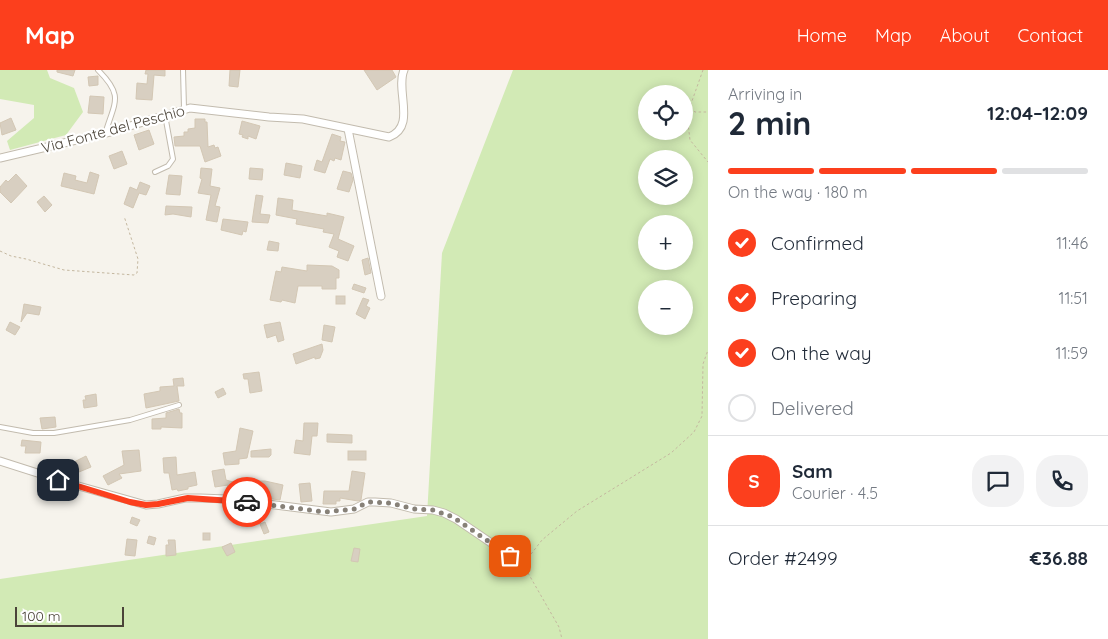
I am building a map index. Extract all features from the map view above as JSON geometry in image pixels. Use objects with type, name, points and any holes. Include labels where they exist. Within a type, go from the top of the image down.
[{"type":"street","name":"Via Fonte del Peschio","points":[[0,158],[105,134],[184,108],[201,108],[269,118],[300,118],[386,137],[397,132],[403,124],[401,80],[404,70]]},
{"type":"street","points":[[348,129],[380,296]]},
{"type":"street","points":[[0,461],[146,505],[181,498],[195,498],[226,499],[325,512],[354,509],[368,502],[391,503],[414,509],[433,510],[456,519],[524,566]]},
{"type":"lane","points":[[98,70],[113,86],[116,94],[105,134]]},
{"type":"lane","points":[[184,70],[184,108]]},
{"type":"lane","points":[[155,172],[168,166],[173,159],[165,115]]},
{"type":"lane","points":[[0,428],[27,433],[49,433],[130,420],[179,406]]},
{"type":"path","points":[[693,98],[704,70]]},
{"type":"path","points":[[693,110],[708,112]]},
{"type":"path","points":[[690,140],[708,162]]},
{"type":"path","points":[[0,251],[11,256],[64,270],[134,275],[138,271],[138,263],[124,216]]},
{"type":"path","points":[[562,639],[559,627],[524,566],[530,554],[542,540],[580,508],[605,495],[674,451],[697,429],[703,412],[703,364],[708,350]]},
{"type":"green space","points":[[0,70],[47,70],[50,78],[74,88],[83,112],[66,135],[10,150],[7,141],[34,118],[34,105],[0,99]]},
{"type":"green space","points":[[513,70],[708,70],[708,639],[0,639],[0,579],[427,516],[442,253]]},
{"type":"building","points":[[57,70],[75,70],[73,76],[57,72]]},
{"type":"building","points":[[146,70],[165,70],[165,76],[154,75],[152,100],[136,99],[137,83],[147,84],[148,74],[145,74]]},
{"type":"building","points":[[230,70],[240,70],[238,87],[229,86]]},
{"type":"building","points":[[364,70],[392,70],[396,77],[377,90]]},
{"type":"building","points":[[98,76],[98,85],[89,86],[88,77]]},
{"type":"building","points":[[90,96],[104,97],[103,114],[88,113]]},
{"type":"building","points":[[11,118],[16,130],[2,135],[0,123]]},
{"type":"building","points":[[195,119],[205,119],[205,122],[207,122],[208,147],[214,145],[215,148],[218,147],[221,156],[205,162],[200,146],[175,146],[174,137],[184,136],[184,132],[188,132],[188,129],[195,128]]},
{"type":"building","points":[[242,121],[260,126],[256,139],[248,136],[248,139],[239,134]]},
{"type":"building","points":[[149,130],[154,144],[139,150],[134,135]]},
{"type":"building","points":[[332,134],[341,137],[340,141],[345,142],[341,160],[335,158],[334,161],[330,159],[325,173],[314,170],[317,160],[322,162]]},
{"type":"building","points":[[122,151],[127,164],[114,169],[109,156]]},
{"type":"building","points":[[286,163],[302,166],[300,178],[284,175]]},
{"type":"building","points":[[201,168],[212,169],[210,186],[220,188],[215,206],[220,207],[217,222],[206,220],[211,195],[198,193],[202,179],[200,178]]},
{"type":"building","points":[[250,168],[263,169],[262,180],[249,179]]},
{"type":"building","points":[[343,171],[351,173],[353,180],[349,192],[337,189]]},
{"type":"building","points":[[90,172],[99,175],[94,194],[61,186],[64,173],[76,176],[75,180],[87,183]]},
{"type":"building","points":[[16,174],[27,186],[11,203],[0,192],[0,187],[6,180],[8,182]]},
{"type":"building","points":[[169,175],[182,176],[180,195],[166,194]]},
{"type":"building","points":[[140,182],[150,186],[146,195],[139,193],[133,208],[124,204],[130,187],[137,190]]},
{"type":"building","points":[[256,195],[263,196],[260,214],[270,215],[268,223],[252,222]]},
{"type":"building","points":[[44,196],[52,205],[45,212],[37,202]]},
{"type":"building","points":[[278,198],[293,200],[292,210],[327,216],[327,213],[344,217],[338,239],[354,246],[348,261],[337,257],[339,251],[329,247],[334,234],[323,232],[324,229],[296,224],[297,219],[276,215]]},
{"type":"building","points":[[166,206],[192,207],[191,217],[173,214],[165,215]]},
{"type":"building","points":[[223,219],[248,222],[246,232],[243,231],[242,235],[221,230]]},
{"type":"building","points":[[269,241],[279,243],[278,251],[267,250]]},
{"type":"building","points":[[368,258],[371,273],[365,275],[362,260]]},
{"type":"building","points":[[307,265],[332,266],[339,270],[339,278],[336,278],[336,289],[322,289],[322,286],[298,286],[295,303],[270,300],[276,271],[281,272],[282,267],[307,271]]},
{"type":"building","points":[[354,284],[366,288],[364,293],[352,289]]},
{"type":"building","points":[[336,296],[345,296],[345,304],[336,304]]},
{"type":"building","points":[[363,298],[369,300],[366,306],[370,308],[365,319],[356,314]]},
{"type":"building","points":[[24,304],[41,307],[39,315],[27,313],[21,322]]},
{"type":"building","points":[[10,322],[20,327],[15,335],[6,330]]},
{"type":"building","points":[[280,322],[284,340],[278,342],[276,335],[267,338],[264,325]]},
{"type":"building","points":[[324,325],[335,327],[332,342],[322,340]]},
{"type":"building","points":[[322,344],[323,350],[320,358],[315,359],[315,357],[296,364],[293,354]]},
{"type":"building","points":[[259,372],[262,391],[250,393],[248,379],[244,379],[243,374]]},
{"type":"building","points":[[183,378],[184,386],[177,386],[179,401],[146,408],[144,394],[160,391],[160,387],[174,386],[173,379]]},
{"type":"building","points":[[223,388],[226,394],[218,398],[215,392]]},
{"type":"building","points":[[96,394],[97,406],[84,408],[83,400],[86,400],[85,396]]},
{"type":"building","points":[[179,409],[180,413],[182,413],[182,428],[161,427],[161,429],[152,429],[152,419],[166,418],[166,413]]},
{"type":"building","points":[[55,417],[56,427],[42,429],[40,418]]},
{"type":"building","points":[[304,423],[318,423],[317,436],[312,436],[310,455],[294,453],[296,440],[303,441]]},
{"type":"building","points":[[240,428],[253,431],[247,458],[239,459],[239,464],[225,465],[223,453],[236,451]]},
{"type":"building","points":[[327,434],[352,435],[352,443],[327,442]]},
{"type":"building","points":[[22,440],[41,442],[40,453],[25,453],[26,446],[21,446]]},
{"type":"building","points":[[271,449],[269,457],[251,457],[251,451]]},
{"type":"building","points":[[139,450],[141,471],[119,474],[122,478],[108,485],[103,476],[124,465],[122,451]]},
{"type":"building","points":[[348,451],[366,451],[366,460],[348,460]]},
{"type":"building","points":[[86,456],[91,467],[79,472],[74,462]]},
{"type":"building","points":[[176,457],[177,475],[195,472],[197,485],[178,491],[177,489],[172,490],[169,473],[164,473],[163,458]]},
{"type":"building","points":[[224,469],[226,480],[240,484],[237,495],[225,494],[228,485],[215,487],[212,471]]},
{"type":"building","points":[[352,471],[365,473],[361,500],[340,498],[340,501],[336,501],[336,504],[323,504],[324,491],[349,491]]},
{"type":"building","points":[[250,481],[265,481],[283,485],[280,500],[250,496]]},
{"type":"building","points":[[310,483],[312,501],[301,502],[299,484]]},
{"type":"building","points":[[132,517],[140,520],[137,526],[130,523]]},
{"type":"building","points":[[265,522],[269,532],[264,534],[260,524]]},
{"type":"building","points":[[203,533],[210,533],[210,540],[203,540]]},
{"type":"building","points":[[149,536],[156,538],[154,545],[147,543]]},
{"type":"building","points":[[127,539],[137,540],[135,556],[125,555]]},
{"type":"building","points":[[168,540],[175,540],[176,555],[166,556],[166,545],[169,545]]},
{"type":"building","points":[[231,543],[235,552],[227,556],[222,547]]},
{"type":"building","points":[[354,548],[360,549],[358,562],[351,561]]},
{"type":"way so far","points":[[247,502],[319,512],[354,509],[368,502],[391,503],[414,509],[433,510],[453,517],[510,556]]},
{"type":"route","points":[[58,480],[146,505],[188,498],[247,502]]}]
